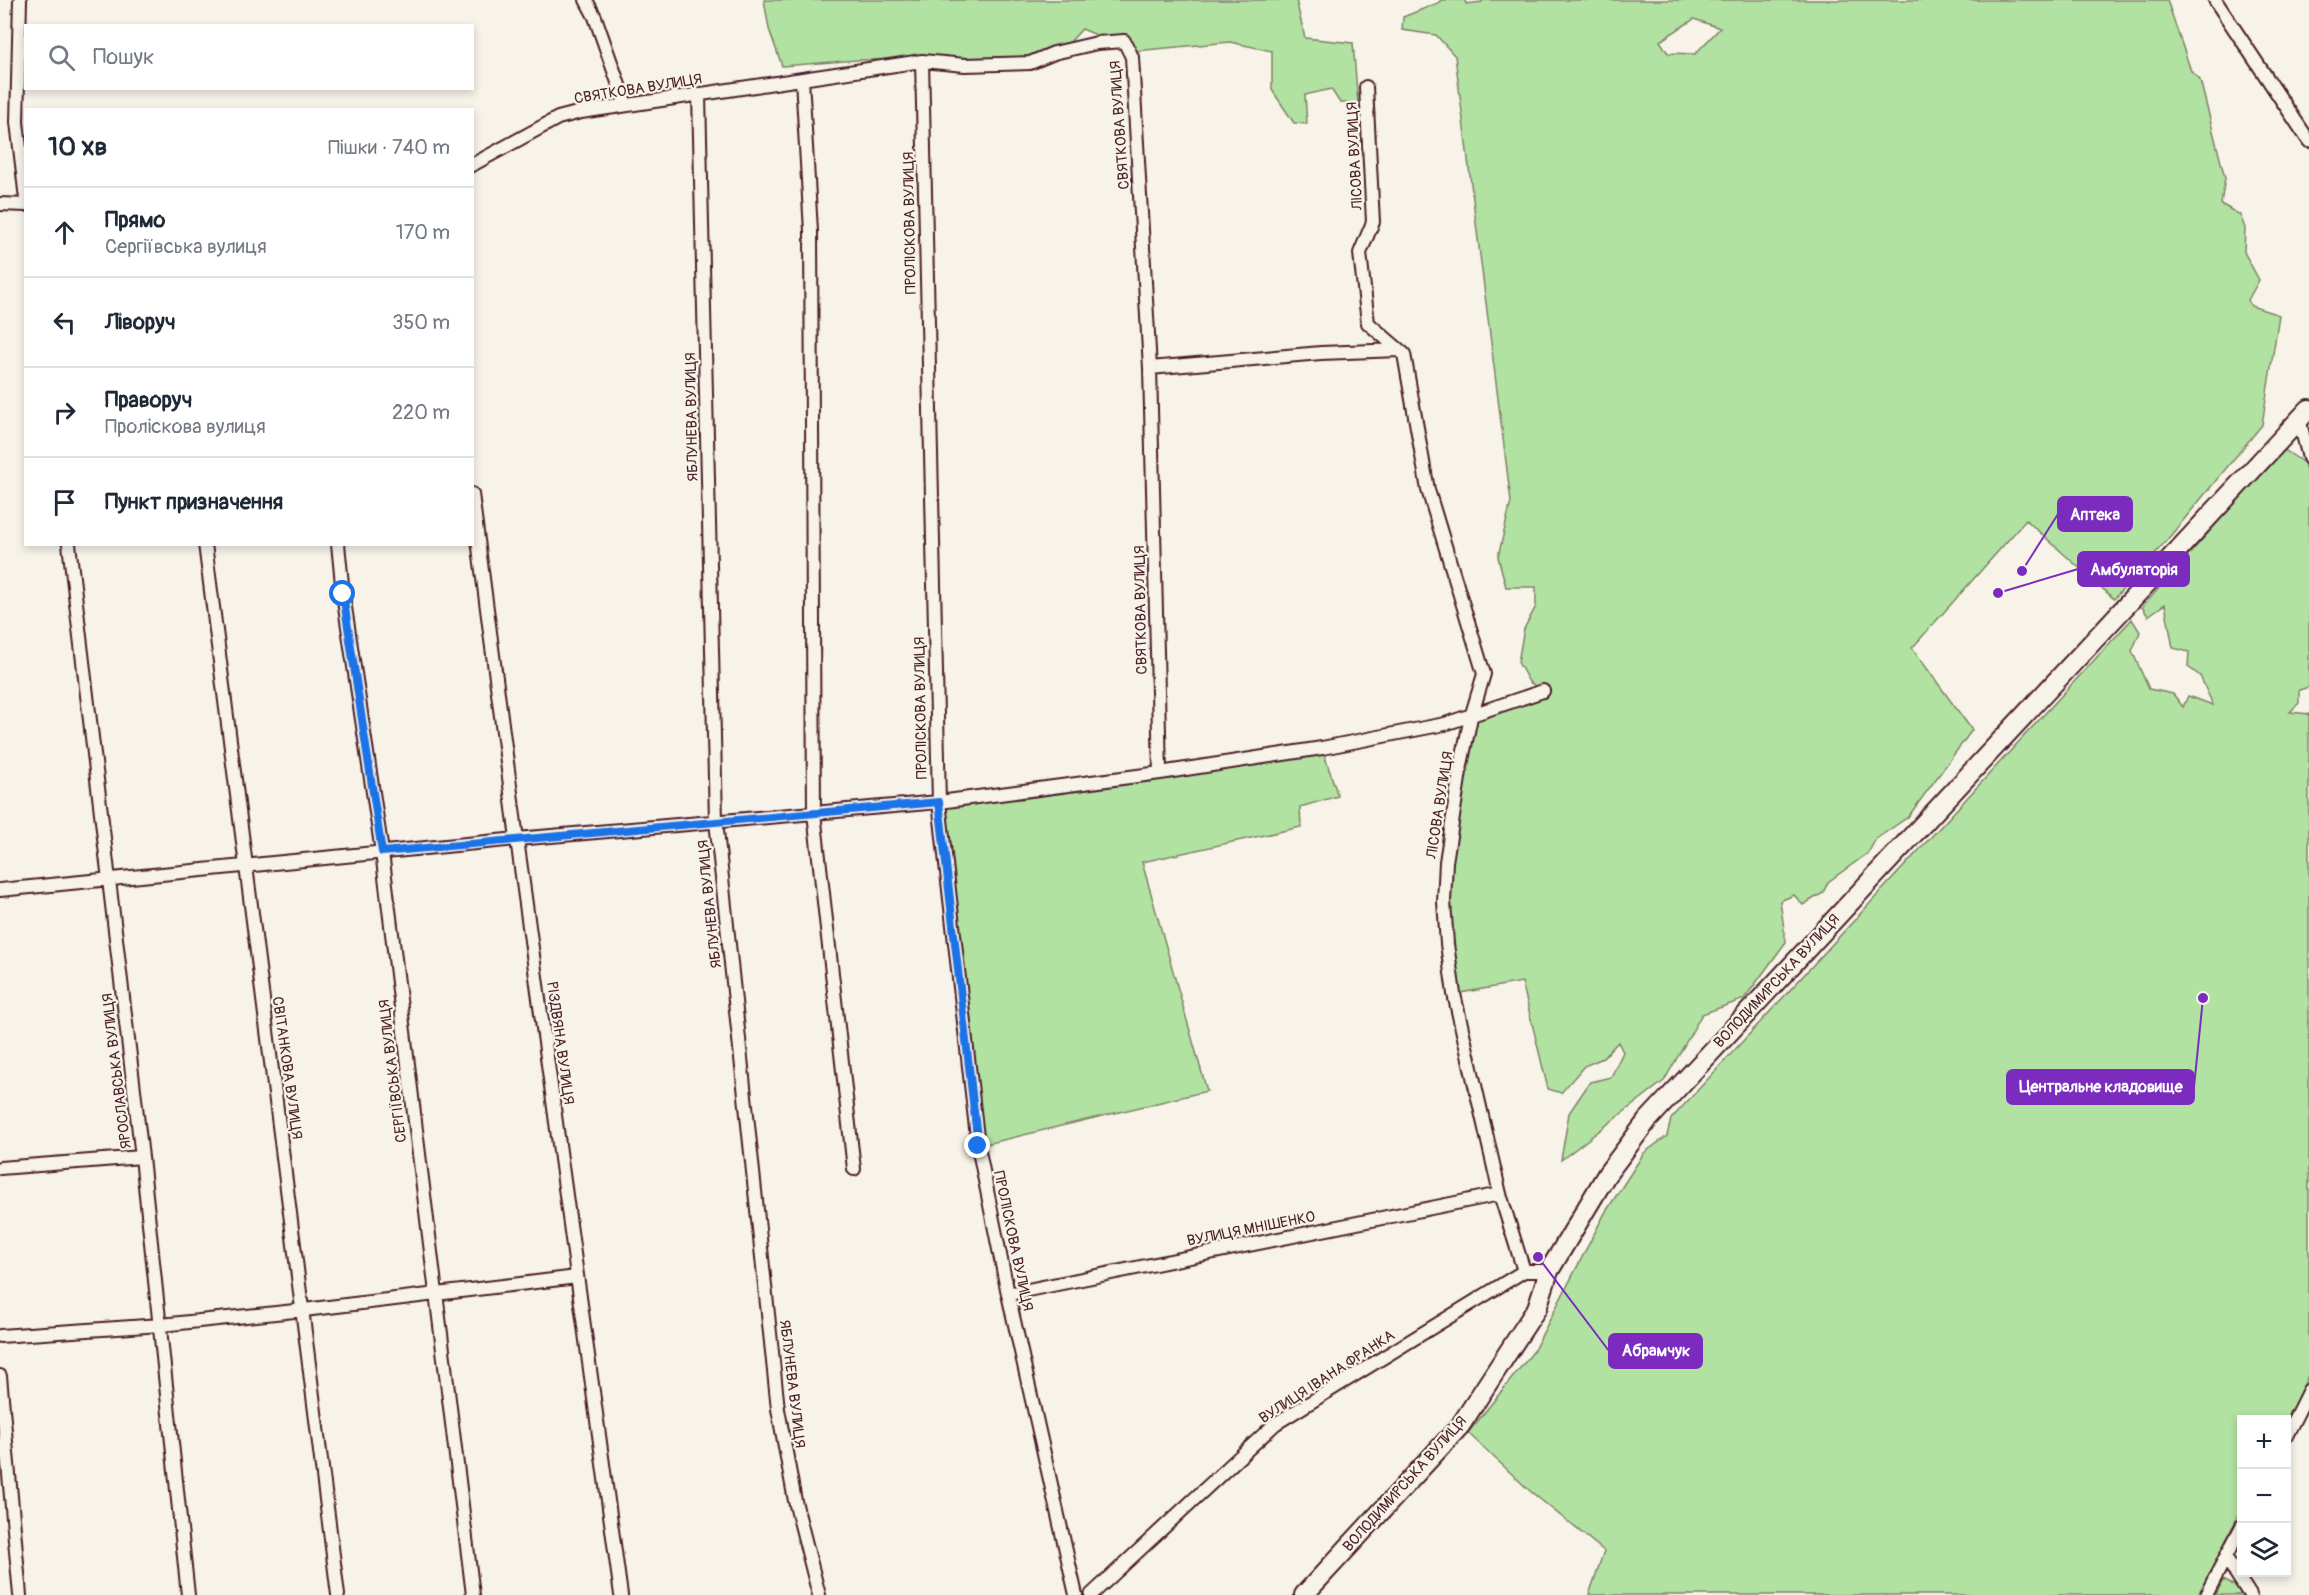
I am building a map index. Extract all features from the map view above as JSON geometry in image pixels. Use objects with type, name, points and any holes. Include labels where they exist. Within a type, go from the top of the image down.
[{"type":"main road","name":"ВОЛОДИМИРСЬКА ВУЛИЦЯ","points":[[1304,1595],[1460,1426],[1537,1308],[1549,1271],[1607,1174],[1647,1121],[2304,414]]},
{"type":"street","points":[[20,0],[16,122],[24,184]]},
{"type":"street","points":[[586,0],[595,17],[626,105]]},
{"type":"street","points":[[2215,0],[2309,141]]},
{"type":"street","name":"СВЯТКОВА ВУЛИЦЯ","points":[[474,164],[558,118],[581,112],[922,61],[965,65],[1030,63],[1054,52],[1097,43],[1124,41],[1132,57],[1150,368],[1160,773]]},
{"type":"street","name":"ПРОЛІСКОВА ВУЛИЦЯ","points":[[922,61],[939,802],[978,1146],[1008,1294],[1076,1595]]},
{"type":"street","points":[[802,79],[811,231],[814,813],[854,1169]]},
{"type":"street","name":"ЛІСОВА ВУЛИЦЯ","points":[[1366,87],[1373,222],[1360,253],[1368,323],[1404,354],[1428,490],[1484,674],[1471,717],[1461,765],[1444,902],[1454,994],[1500,1194],[1524,1271]]},
{"type":"street","name":"ЯБЛУНЕВА ВУЛИЦЯ","points":[[699,95],[716,821],[778,1409],[795,1501],[819,1595]]},
{"type":"street","points":[[0,204],[24,205]]},
{"type":"street","points":[[1150,368],[1321,353],[1399,350]]},
{"type":"street","points":[[2304,414],[2309,458]]},
{"type":"street","name":"РІЗДВЯНА ВУЛИЦЯ","points":[[474,509],[621,1595]]},
{"type":"street","name":"ЯРОСЛАВСЬКА ВУЛИЦЯ","points":[[69,546],[142,1157],[188,1595]]},
{"type":"street","name":"СВІТАНКОВА ВУЛИЦЯ","points":[[205,546],[304,1310],[338,1595]]},
{"type":"street","name":"СЕРГІЇВСЬКА ВУЛИЦЯ","points":[[338,546],[344,605],[382,852],[473,1595]]},
{"type":"street","points":[[0,890],[110,881],[517,839],[939,802],[1160,773],[1322,748],[1445,724],[1543,691]]},
{"type":"street","points":[[0,1168],[142,1157]]},
{"type":"street","name":"ВУЛИЦЯ МНІШЕНКО","points":[[1008,1294],[1500,1194]]},
{"type":"street","points":[[1524,1271],[1549,1271]]},
{"type":"street","name":"ВУЛИЦЯ ІВАНА ФРАНКА","points":[[1090,1595],[1275,1424],[1524,1271]]},
{"type":"street","points":[[0,1336],[160,1325],[577,1277]]},
{"type":"street","points":[[0,1376],[20,1595]]},
{"type":"street","points":[[2291,1426],[2309,1390]]},
{"type":"street","points":[[2206,1595],[2237,1535]]},
{"type":"street","points":[[2226,1558],[2250,1595]]},
{"type":"green space","points":[[764,0],[1296,0],[1305,38],[1353,43],[1358,103],[1340,103],[1331,89],[1305,95],[1307,124],[1294,123],[1272,90],[1272,51],[1230,42],[1135,51],[1082,29],[1056,57],[857,60],[782,66],[769,29]]},
{"type":"green space","points":[[1441,0],[1465,0],[1466,4],[1482,2],[1482,0],[2167,0],[2191,71],[2200,80],[2225,178],[2221,204],[2240,215],[2245,228],[2244,252],[2259,280],[2248,300],[2251,306],[2279,315],[2262,425],[2167,540],[2114,599],[2026,520],[1912,648],[1972,730],[1908,817],[1876,839],[1868,853],[1828,882],[1823,893],[1803,905],[1794,895],[1780,901],[1786,942],[1744,999],[1702,1014],[1664,1081],[1561,1160],[1569,1113],[1590,1082],[1611,1077],[1623,1052],[1618,1042],[1603,1058],[1584,1066],[1561,1093],[1548,1089],[1522,982],[1454,994],[1444,902],[1471,717],[1542,690],[1529,682],[1518,662],[1524,629],[1536,606],[1536,587],[1506,587],[1498,557],[1511,502],[1455,56],[1436,35],[1402,30],[1403,17]],"holes":[[[1694,19],[1720,28],[1695,54],[1668,53],[1660,41]]]},
{"type":"green space","points":[[2283,449],[2304,463],[2309,484],[2309,687],[2299,690],[2299,703],[2290,712],[2309,714],[2309,1373],[2291,1415],[2237,1415],[2237,1518],[2199,1595],[1589,1595],[1604,1551],[1530,1491],[1468,1433],[1533,1352],[1605,1213],[1644,1153],[1667,1136],[1671,1119],[2132,619],[2140,632],[2132,651],[2149,689],[2173,694],[2183,707],[2188,696],[2213,705],[2200,676],[2188,667],[2189,652],[2173,648],[2165,604],[2148,616],[2142,607]]},
{"type":"green space","points":[[1322,748],[1338,796],[1300,807],[1301,827],[1142,862],[1207,1091],[978,1146],[939,802]]},
{"type":"green space","points":[[2223,1580],[2240,1588],[2240,1595],[2216,1595]]},
{"type":"place","name":"Аптека","points":[[2022,571]]},
{"type":"place","name":"Амбулаторія","points":[[1998,593]]},
{"type":"place","name":"Центральне кладовище","points":[[2203,998]]},
{"type":"place","name":"Абрамчук","points":[[1538,1257]]},
{"type":"route","points":[[343,594],[382,852],[939,802],[978,1146]]}]
